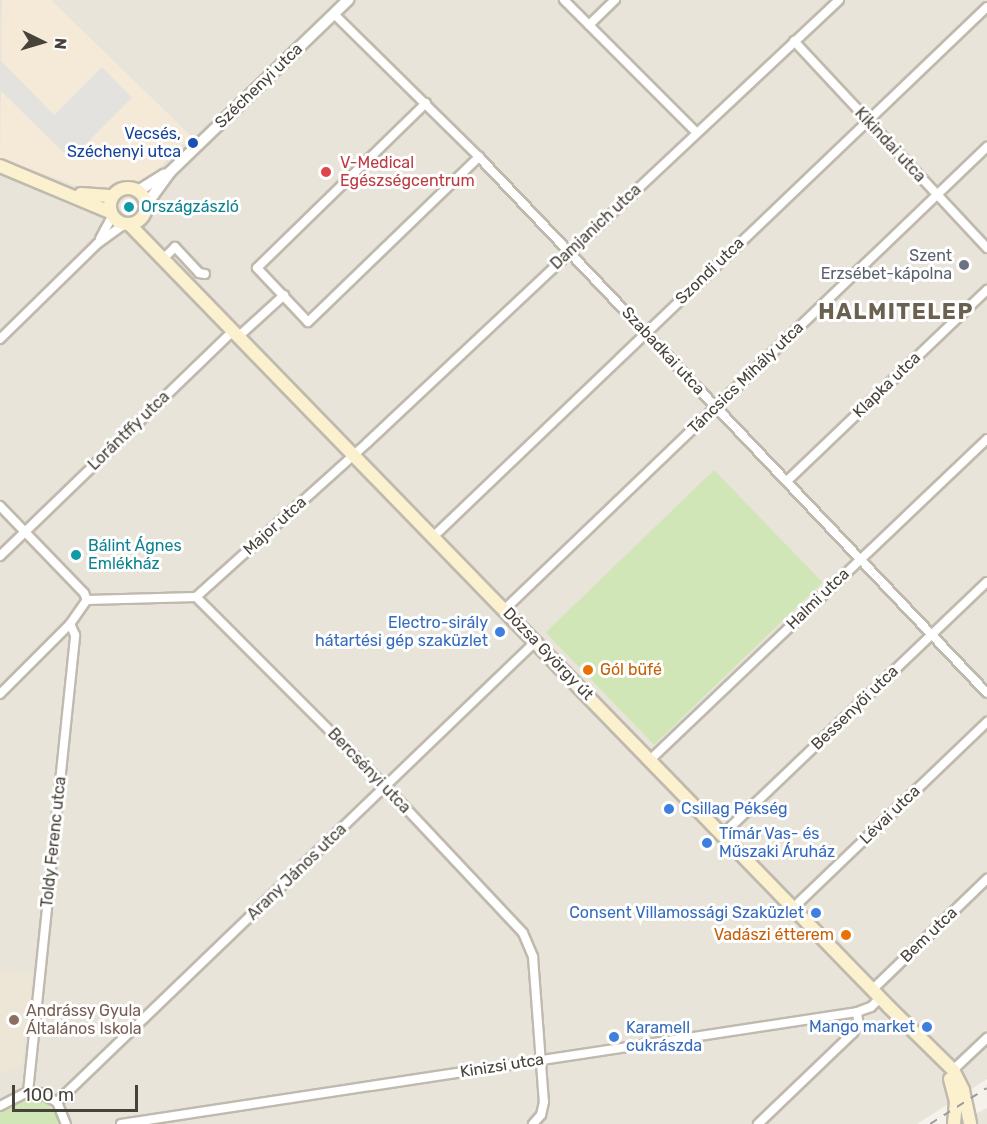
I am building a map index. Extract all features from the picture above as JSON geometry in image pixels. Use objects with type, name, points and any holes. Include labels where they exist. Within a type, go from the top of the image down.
[{"type":"main road","points":[[0,166],[73,194],[127,224],[144,211],[138,191],[127,188],[112,196],[73,194]]},
{"type":"main road","points":[[111,214],[112,196]]},
{"type":"main road","name":"Dózsa György út","points":[[144,211],[160,256]]},
{"type":"main road","name":"Dózsa György út","points":[[127,224],[434,536],[876,994],[953,1070],[963,1090],[970,1124]]},
{"type":"main road","name":"Dózsa György út","points":[[931,1050],[952,1082],[957,1122]]},
{"type":"street","points":[[564,0],[696,132]]},
{"type":"street","points":[[589,26],[615,0]]},
{"type":"street","name":"Damjanich utca","points":[[354,454],[839,0]]},
{"type":"street","name":"Széchenyi utca","points":[[144,211],[170,172],[346,1]]},
{"type":"street","name":"Szondi utca","points":[[434,536],[987,7]]},
{"type":"street","name":"Szabadkai utca","points":[[334,14],[426,103],[570,252],[987,693]]},
{"type":"street","name":"Kikindai utca","points":[[794,41],[987,248]]},
{"type":"street","points":[[426,103],[257,268],[308,322],[478,157]]},
{"type":"street","name":"Táncsics Mihály utca","points":[[505,609],[987,147]]},
{"type":"street","name":"Széchenyi utca","points":[[138,191],[170,172]]},
{"type":"street","points":[[97,244],[111,214]]},
{"type":"street","points":[[0,339],[97,244],[127,224]]},
{"type":"street","points":[[160,256],[175,247],[199,273],[205,274]]},
{"type":"street","name":"Klapka utca","points":[[787,481],[987,290]]},
{"type":"street","name":"Lorántffy utca","points":[[0,556],[236,333],[284,295]]},
{"type":"street","name":"Halmi utca","points":[[650,760],[987,439]]},
{"type":"street","name":"Major utca","points":[[196,597],[354,454]]},
{"type":"street","points":[[0,506],[87,600],[196,597]]},
{"type":"street","name":"Bessenyői utca","points":[[722,835],[987,582]]},
{"type":"street","name":"Bercsényi utca","points":[[196,597],[386,787],[528,941],[533,957],[543,1108],[533,1124]]},
{"type":"street","points":[[0,694],[70,624],[87,600]]},
{"type":"street","name":"Toldy Ferenc utca","points":[[28,1092],[75,635],[70,624]]},
{"type":"street","name":"Arany János utca","points":[[57,1102],[536,641]]},
{"type":"street","name":"Lévai utca","points":[[793,908],[987,722]]},
{"type":"street","name":"Bem utca","points":[[876,994],[987,879]]},
{"type":"street","name":"Kinizsi utca","points":[[121,1124],[857,1012],[871,1007],[876,994]]},
{"type":"street","points":[[758,1124],[853,1033],[858,1021],[857,1012]]},
{"type":"street","points":[[953,1070],[987,1038]]},
{"type":"street","points":[[0,1106],[28,1092],[40,1093],[57,1102],[66,1124]]},
{"type":"shaded area","points":[[0,0],[987,0],[987,1079],[917,1124],[0,1124]]},
{"type":"shaded area","points":[[2,0],[51,0],[191,136],[144,183],[127,183],[112,188],[73,185],[0,158]]},
{"type":"shaded area","points":[[0,60],[54,115],[102,67],[132,98],[79,151],[70,147],[64,153],[0,90]]},
{"type":"shaded area","name":"Andrássy Gyula Általános Iskola","points":[[0,970],[32,974],[22,1065],[0,1075]]},
{"type":"shaded area","points":[[987,1108],[987,1124],[956,1124]]},
{"type":"green space","points":[[714,470],[822,582],[654,745],[546,633]]},
{"type":"green space","points":[[34,1098],[46,1102],[56,1115],[58,1124],[0,1124],[0,1113],[21,1100]]},
{"type":"railway","points":[[930,1124],[987,1088]]},
{"type":"place","name":"Vecsés, Széchenyi utca","points":[[193,143]]},
{"type":"place","name":"V-Medical Egészségcentrum","points":[[326,172]]},
{"type":"place","name":"Országzászló","points":[[129,207]]},
{"type":"place","name":"Szent Erzsébet-kápolna","points":[[964,265]]},
{"type":"place","name":"Bálint Ágnes Emlékház","points":[[76,555]]},
{"type":"place","name":"Electro-sirály hátartési gép szaküzlet","points":[[500,632]]},
{"type":"place","name":"Gól büfé","points":[[588,670]]},
{"type":"place","name":"Csillag Pékség","points":[[669,809]]},
{"type":"place","name":"Tímár Vas- és Műszaki Áruház","points":[[707,843]]},
{"type":"place","name":"Consent Villamossági Szaküzlet","points":[[816,913]]},
{"type":"place","name":"Vadászi étterem","points":[[846,935]]},
{"type":"place","name":"Andrássy Gyula Általános Iskola","points":[[14,1020]]},
{"type":"place","name":"Mango market","points":[[927,1027]]},
{"type":"place","name":"Karamell cukrászda","points":[[614,1037]]},
{"type":"district","name":"HALMITELEP","points":[[896,312]]}]
